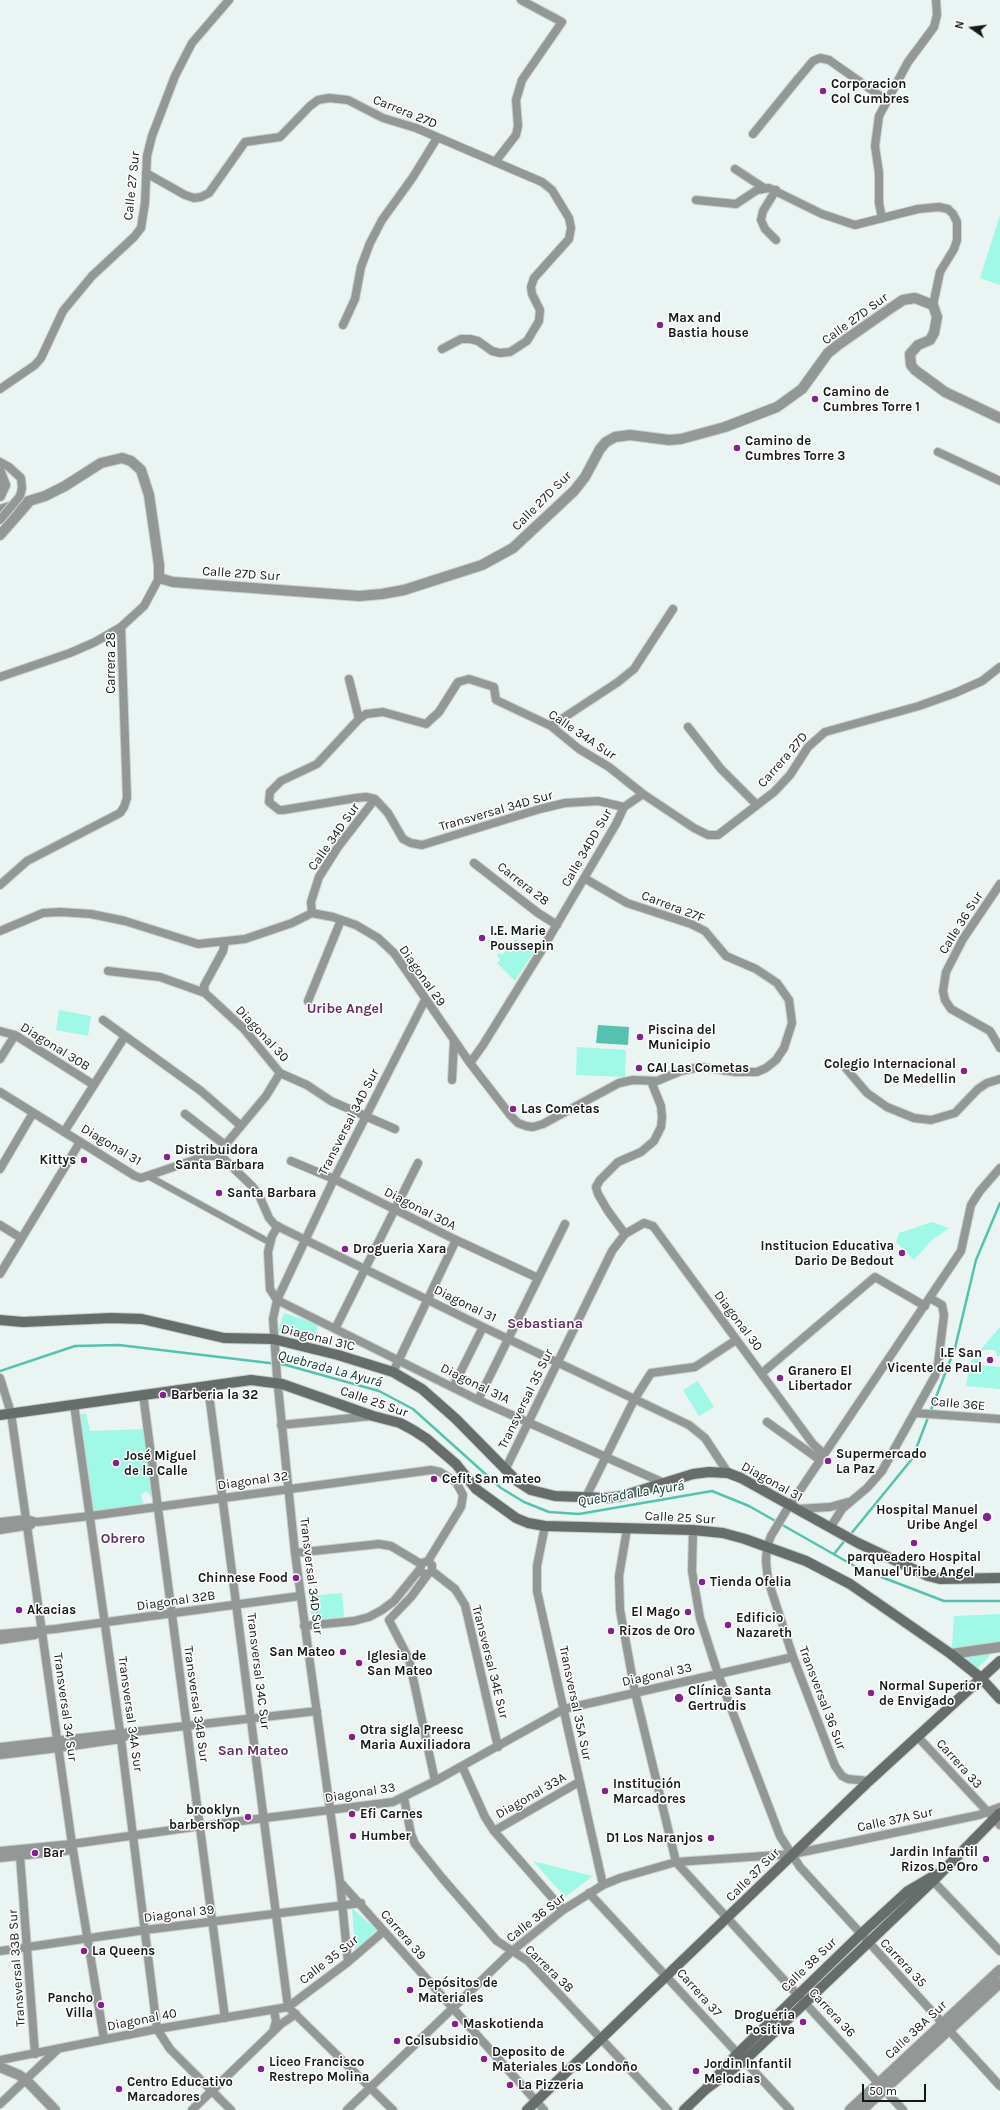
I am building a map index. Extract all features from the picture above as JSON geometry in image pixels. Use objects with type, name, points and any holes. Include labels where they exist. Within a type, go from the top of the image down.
[{"type":"main road","name":"Diagonal 31C","points":[[0,1320],[30,1322],[111,1318],[142,1319],[224,1338],[273,1339],[338,1355],[393,1372],[422,1389],[444,1408],[517,1481],[531,1490],[555,1496],[585,1499],[622,1496],[693,1474],[709,1472],[728,1473]]},
{"type":"main road","name":"Calle 25 Sur","points":[[0,1415],[142,1394],[252,1380],[277,1383],[400,1424],[413,1430],[427,1439],[456,1464],[476,1489],[516,1518],[528,1523],[545,1526],[693,1530],[723,1534],[767,1547],[828,1572],[951,1654],[981,1678],[1000,1699]]},
{"type":"main road","name":"Diagonal 31","points":[[728,1473],[741,1478],[843,1535],[928,1576],[940,1579],[1000,1578]]},
{"type":"main road","name":"Calle 37 Sur","points":[[527,2110],[602,2040],[728,1919],[793,1854],[917,1736],[1000,1661]]},
{"type":"main road","name":"Calle 38 Sur","points":[[684,2110],[806,2002],[933,1882],[940,1872],[995,1817]]},
{"type":"main road","name":"Calle 38 Sur","points":[[741,2058],[798,1994],[860,1935],[908,1891],[940,1872]]},
{"type":"street","name":"Calle 27 Sur","points":[[0,389],[36,365],[41,358],[63,311],[92,276],[134,237],[141,228],[145,203],[147,156],[152,136],[182,60],[192,42],[229,0]]},
{"type":"street","points":[[495,162],[516,135],[516,100],[522,80],[562,22],[521,0]]},
{"type":"street","points":[[882,218],[879,204],[879,173],[875,137],[879,116],[886,100],[908,62],[934,27],[937,15],[936,0]]},
{"type":"street","points":[[753,134],[813,61],[820,58],[829,60],[886,100]]},
{"type":"street","name":"Carrera 27D","points":[[146,173],[185,195],[194,198],[201,197],[209,193],[246,142],[280,137],[310,106],[318,100],[329,98],[348,100],[383,118],[416,128],[542,182],[552,190],[569,218],[571,228],[565,244],[534,278],[531,286],[532,294],[540,310],[539,321],[527,341],[510,352],[500,353],[492,351],[478,341],[470,339],[461,339],[442,350]]},
{"type":"street","points":[[343,325],[355,299],[361,267],[370,243],[382,220],[437,138]]},
{"type":"street","points":[[735,169],[764,188],[776,190],[822,214],[849,224],[861,225],[882,218],[929,208],[939,207],[948,209],[953,214],[957,222],[957,240],[954,249],[940,272],[933,305],[937,317],[934,333],[930,340],[913,349],[910,354],[911,365],[915,370],[945,392],[1000,418]]},
{"type":"street","points":[[696,200],[736,204],[764,188]]},
{"type":"street","points":[[776,190],[763,211],[761,220],[765,229],[776,240]]},
{"type":"street","name":"Calle 27D Sur","points":[[159,578],[173,582],[359,596],[404,590],[482,565],[513,548],[574,491],[585,477],[606,442],[615,436],[630,435],[669,440],[681,439],[725,427],[750,418],[791,398],[812,378],[828,353],[903,300],[915,298],[933,305]]},
{"type":"street","points":[[938,452],[1000,481]]},
{"type":"street","points":[[0,510],[45,496],[65,486],[101,463],[117,458],[131,461],[141,470],[149,495],[159,565],[159,578]]},
{"type":"street","points":[[0,462],[9,466],[21,478],[22,488],[20,496],[0,520]]},
{"type":"street","points":[[0,472],[5,485],[0,496]]},
{"type":"street","points":[[0,535],[20,511],[31,501]]},
{"type":"street","name":"Carrera 28","points":[[0,885],[27,860],[120,813],[124,807],[127,798],[121,628],[144,606],[159,578]]},
{"type":"street","points":[[551,726],[618,682],[634,669],[673,609]]},
{"type":"street","points":[[0,677],[70,653],[121,628]]},
{"type":"street","name":"Carrera 27D","points":[[643,794],[694,828],[708,835],[718,835],[784,781],[808,746],[825,732],[919,706],[955,693],[982,681],[1000,667]]},
{"type":"street","name":"Calle 34A Sur","points":[[375,799],[366,797],[356,798],[283,810],[279,810],[269,802],[270,792],[281,781],[317,764],[359,719],[366,714],[383,712],[426,724],[439,712],[458,682],[469,678],[494,686],[497,692],[496,700],[551,726],[579,749],[609,767],[643,794]]},
{"type":"street","points":[[348,679],[359,719]]},
{"type":"street","points":[[688,727],[721,769],[756,805]]},
{"type":"street","name":"Calle 34DD Sur","points":[[470,1063],[483,1045],[557,925],[616,824],[624,807],[643,794]]},
{"type":"street","name":"Transversal 34D Sur","points":[[375,799],[388,812],[403,839],[411,843],[422,844],[565,803],[598,801],[624,807]]},
{"type":"street","name":"Calle 34D Sur","points":[[312,913],[311,902],[319,877],[338,847],[375,799]]},
{"type":"street","name":"Carrera 28","points":[[474,862],[538,913],[557,925]]},
{"type":"street","name":"Carrera 27F","points":[[584,878],[627,903],[691,924],[705,932],[726,956],[767,975],[786,992]]},
{"type":"street","name":"Calle 36 Sur","points":[[1000,884],[963,939],[946,972],[943,986],[945,1000],[951,1010],[990,1031],[1000,1048]]},
{"type":"street","points":[[0,931],[43,914],[60,912],[91,914],[125,921],[187,942],[198,944],[225,942],[267,932],[312,913]]},
{"type":"street","name":"Diagonal 29","points":[[312,913],[341,920],[361,927],[378,938],[394,953],[425,1000],[470,1063],[511,1116],[526,1126],[533,1127],[543,1124],[619,1083],[633,1080],[651,1081],[663,1079],[690,1068],[705,1068],[749,1073],[766,1068],[784,1048],[789,1036],[792,1010],[786,992]]},
{"type":"street","points":[[0,925],[18,918],[34,917]]},
{"type":"street","points":[[308,1001],[341,920]]},
{"type":"street","points":[[205,993],[204,986],[223,951],[225,942]]},
{"type":"street","name":"Diagonal 30","points":[[108,971],[160,977],[205,993],[244,1029],[280,1072],[307,1085],[331,1101],[365,1115],[395,1130]]},
{"type":"street","name":"Transversal 34D Sur","points":[[277,1300],[365,1115],[425,1000]]},
{"type":"street","points":[[103,1020],[201,1091],[240,1125]]},
{"type":"street","name":"Diagonal 30B","points":[[1,1031],[15,1035],[94,1086]]},
{"type":"street","points":[[0,1059],[15,1035]]},
{"type":"street","points":[[64,1132],[125,1036]]},
{"type":"street","points":[[452,1080],[454,1041]]},
{"type":"street","points":[[844,1066],[867,1093],[886,1107],[914,1118],[931,1120],[955,1113],[978,1089],[987,1083],[1000,1079]]},
{"type":"street","points":[[216,1156],[240,1125],[266,1096],[280,1072]]},
{"type":"street","points":[[625,1234],[608,1211],[598,1194],[596,1187],[600,1180],[614,1166],[628,1157],[641,1152],[654,1141],[661,1127],[662,1117],[661,1106],[651,1081]]},
{"type":"street","name":"Diagonal 31","points":[[0,1092],[135,1176],[141,1178],[150,1177],[206,1156],[216,1156],[225,1160],[252,1186],[259,1195],[272,1222],[278,1226],[507,1339],[697,1430],[705,1438],[728,1473]]},
{"type":"street","points":[[0,1169],[33,1113]]},
{"type":"street","points":[[185,1114],[225,1145]]},
{"type":"street","points":[[0,1274],[80,1142]]},
{"type":"street","name":"Diagonal 30A","points":[[291,1161],[334,1179],[456,1240],[538,1278]]},
{"type":"street","points":[[335,1329],[396,1210],[418,1163]]},
{"type":"street","name":"Transversal 36 Sur","points":[[869,1782],[848,1779],[842,1776],[835,1766],[793,1657],[768,1580],[766,1561],[767,1547],[771,1536],[781,1519],[793,1508],[822,1457],[961,1251],[971,1205],[980,1191],[1000,1168]]},
{"type":"street","points":[[150,1177],[269,1242]]},
{"type":"street","name":"Diagonal 30","points":[[625,1234],[640,1224],[648,1223],[653,1226],[822,1457]]},
{"type":"street","points":[[478,1400],[565,1224]]},
{"type":"street","points":[[0,1225],[22,1238]]},
{"type":"street","points":[[277,1383],[273,1339],[273,1319],[277,1300],[270,1289],[268,1252],[269,1242],[278,1226]]},
{"type":"street","name":"Transversal 35 Sur","points":[[505,1470],[612,1251],[625,1234]]},
{"type":"street","points":[[393,1372],[456,1240]]},
{"type":"street","points":[[762,1373],[875,1277],[925,1306]]},
{"type":"street","points":[[832,1529],[842,1509],[867,1488],[882,1471],[930,1386],[938,1364],[943,1308],[942,1305],[930,1298]]},
{"type":"street","name":"Diagonal 31A","points":[[277,1300],[478,1400],[664,1483]]},
{"type":"street","points":[[453,1387],[483,1327]]},
{"type":"street","points":[[585,1499],[634,1400],[651,1373],[695,1366],[736,1340]]},
{"type":"street","name":"Transversal 34 Sur","points":[[0,1378],[11,1413],[73,1847],[104,2040]]},
{"type":"street","name":"Transversal 34D Sur","points":[[277,1383],[300,1596],[340,1882],[348,1962]]},
{"type":"street","name":"Transversal 34C Sur","points":[[208,1386],[252,1718],[288,2007]]},
{"type":"street","name":"Transversal 34B Sur","points":[[142,1394],[214,1922],[225,2018]]},
{"type":"street","name":"Transversal 34A Sur","points":[[74,1404],[121,1735],[157,2029]]},
{"type":"street","name":"Calle 36E","points":[[915,1412],[1000,1419]]},
{"type":"street","points":[[281,1425],[373,1416]]},
{"type":"street","points":[[767,1422],[808,1451],[822,1457]]},
{"type":"street","points":[[808,1451],[812,1448],[813,1444]]},
{"type":"street","name":"Diagonal 32","points":[[0,1522],[27,1523],[90,1516],[288,1488],[431,1470],[440,1472],[456,1482],[463,1495],[461,1507],[423,1565]]},
{"type":"street","points":[[793,1508],[830,1507],[851,1500]]},
{"type":"street","name":"Diagonal 32","points":[[0,1530],[27,1523]]},
{"type":"street","name":"Transversal 35A Sur","points":[[545,1526],[536,1579],[579,1782],[603,1885]]},
{"type":"street","points":[[627,1529],[619,1576],[618,1593],[635,1692],[676,1862]]},
{"type":"street","name":"Carrera 35","points":[[693,1530],[692,1572],[700,1618],[718,1674],[780,1836],[800,1867],[860,1935],[1000,2086]]},
{"type":"street","name":"Transversal 34E Sur","points":[[295,1552],[379,1544],[391,1546],[423,1565],[423,1574],[430,1573],[455,1589],[465,1605],[498,1747]]},
{"type":"street","points":[[304,1626],[354,1621],[376,1614],[394,1601],[423,1565],[432,1565],[430,1573],[411,1597],[389,1620],[409,1659],[435,1781]]},
{"type":"street","name":"Diagonal 32B","points":[[0,1640],[55,1630],[300,1596]]},
{"type":"street","name":"Diagonal 32B","points":[[0,1634],[43,1632]]},
{"type":"street","points":[[951,1654],[1000,1647]]},
{"type":"street","name":"Diagonal 33","points":[[0,1858],[73,1847],[134,1835],[381,1804],[404,1798],[564,1709],[793,1657]]},
{"type":"street","points":[[0,1755],[130,1733],[317,1711]]},
{"type":"street","name":"Carrera 33","points":[[917,1736],[995,1817]]},
{"type":"street","points":[[0,1747],[58,1745]]},
{"type":"street","points":[[462,1766],[485,1817],[494,1831],[563,1910]]},
{"type":"street","name":"Diagonal 33A","points":[[494,1831],[579,1782]]},
{"type":"street","name":"Carrera 38","points":[[404,1798],[411,1834],[426,1859],[497,1941],[528,1961],[668,2110]]},
{"type":"street","name":"Calle 37A Sur","points":[[793,1854],[995,1817],[1000,1807]]},
{"type":"street","name":"Diagonal 33","points":[[0,1851],[73,1847]]},
{"type":"street","name":"Calle 36 Sur","points":[[347,2110],[451,2008],[512,1951],[563,1910],[589,1893],[620,1878],[676,1862],[793,1854]]},
{"type":"street","name":"Transversal 33B Sur","points":[[20,1856],[35,2054]]},
{"type":"street","name":"Carrera 36","points":[[676,1862],[806,2002],[903,2110]]},
{"type":"street","name":"Carrera 39","points":[[340,1882],[451,2008],[544,2110]]},
{"type":"street","points":[[933,1882],[1000,1951]]},
{"type":"street","name":"Carrera 37","points":[[589,1893],[790,2110]]},
{"type":"street","name":"Diagonal 39","points":[[0,1951],[145,1930],[360,1903]]},
{"type":"street","name":"Calle 35 Sur","points":[[288,2007],[348,1962],[384,1931]]},
{"type":"street","name":"Calle 38A Sur","points":[[850,2110],[882,2086],[945,2027],[1000,1970]]},
{"type":"street","name":"Calle 38A Sur","points":[[945,2027],[1000,1983]]},
{"type":"street","points":[[288,2007],[394,2110]]},
{"type":"street","name":"Diagonal 40","points":[[0,2060],[157,2029],[288,2007]]},
{"type":"street","points":[[272,2032],[276,2021],[274,2010]]},
{"type":"street","points":[[192,2110],[272,2032],[296,2014]]},
{"type":"street","points":[[157,2029],[170,2048],[231,2110]]},
{"type":"street","points":[[0,2104],[58,2048]]},
{"type":"street","points":[[0,2067],[19,2075],[26,2080],[55,2110]]},
{"type":"street","name":"Calle 38A Sur","points":[[862,2110],[882,2086]]},
{"type":"shaded area","points":[[1000,215],[1000,285],[980,278]]},
{"type":"shaded area","points":[[515,939],[535,950],[515,981],[497,963],[500,960],[497,955],[499,953],[502,955],[507,949],[509,950]]},
{"type":"shaded area","points":[[59,1010],[91,1016],[88,1036],[56,1030]]},
{"type":"shaded area","points":[[598,1025],[629,1027],[628,1045],[596,1043]]},
{"type":"shaded area","points":[[577,1047],[626,1050],[625,1077],[576,1075]]},
{"type":"shaded area","points":[[932,1222],[949,1228],[932,1240],[914,1260],[896,1242],[899,1233]]},
{"type":"shaded area","points":[[284,1313],[318,1324],[315,1341],[278,1331]]},
{"type":"shaded area","points":[[1000,1327],[1000,1356],[997,1356],[995,1350],[981,1350],[979,1364],[970,1362]]},
{"type":"shaded area","points":[[970,1364],[1000,1367],[1000,1389],[966,1386]]},
{"type":"shaded area","points":[[698,1381],[714,1407],[699,1416],[683,1390]]},
{"type":"shaded area","name":"José Miguel de la Calle","points":[[86,1413],[90,1431],[145,1429],[153,1498],[146,1491],[141,1495],[144,1506],[93,1512],[80,1415]]},
{"type":"shaded area","points":[[342,1593],[344,1617],[312,1621],[309,1596]]},
{"type":"shaded area","points":[[1000,1614],[1000,1641],[952,1648],[954,1616]]},
{"type":"shaded area","points":[[996,1649],[975,1671],[958,1654]]},
{"type":"shaded area","points":[[533,1861],[593,1876],[565,1897]]},
{"type":"shaded area","points":[[352,1908],[377,1930],[355,1950]]},
{"type":"waterway","points":[[850,1535],[912,1459],[955,1348],[976,1260],[1000,1203]]},
{"type":"waterway","name":"Quebrada La Ayurá","points":[[0,1371],[75,1346],[119,1345],[286,1365],[379,1391],[413,1409],[501,1488],[524,1502],[549,1512],[579,1514],[712,1491],[749,1506],[858,1568],[944,1601],[1000,1601]]},
{"type":"waterway","points":[[834,1554],[846,1539]]},
{"type":"place","name":"Corporacion Col Cumbres","points":[[823,91]]},
{"type":"place","name":"Max and Bastia house","points":[[660,325]]},
{"type":"place","name":"Camino de Cumbres Torre 1","points":[[815,399]]},
{"type":"place","name":"Camino de Cumbres Torre 3","points":[[737,448]]},
{"type":"place","name":"I.E. Marie Poussepin","points":[[482,938]]},
{"type":"place","name":"Piscina del Municipio","points":[[640,1037]]},
{"type":"place","name":"CAI Las Cometas","points":[[639,1068]]},
{"type":"place","name":"Colegio Internacional De Medellin","points":[[964,1071]]},
{"type":"place","name":"Las Cometas","points":[[513,1109]]},
{"type":"place","name":"Distribuidora Santa Barbara","points":[[167,1157]]},
{"type":"place","name":"Kittys","points":[[84,1160]]},
{"type":"place","name":"Santa Barbara","points":[[219,1193]]},
{"type":"place","name":"Drogueria Xara","points":[[345,1249]]},
{"type":"place","name":"Institucion Educativa Dario De Bedout","points":[[902,1253]]},
{"type":"place","name":"I.E San Vicente de Paul","points":[[990,1360]]},
{"type":"place","name":"Granero El Libertador","points":[[780,1378]]},
{"type":"place","name":"Barberia la 32","points":[[163,1395]]},
{"type":"place","name":"Supermercado La Paz","points":[[828,1461]]},
{"type":"place","name":"José Miguel de la Calle","points":[[116,1463]]},
{"type":"place","name":"Cefit San mateo","points":[[434,1479]]},
{"type":"place","name":"Hospital Manuel Uribe Angel","points":[[987,1517]]},
{"type":"place","name":"parqueadero Hospital Manuel Uribe Angel","points":[[914,1543]]},
{"type":"place","name":"Chinnese Food","points":[[296,1578]]},
{"type":"place","name":"Tienda Ofelia","points":[[702,1582]]},
{"type":"place","name":"Akacias","points":[[19,1610]]},
{"type":"place","name":"El Mago","points":[[688,1612]]},
{"type":"place","name":"Edificio Nazareth","points":[[728,1625]]},
{"type":"place","name":"Rizos de Oro","points":[[611,1631]]},
{"type":"place","name":"San Mateo","points":[[343,1652]]},
{"type":"place","name":"Iglesia de San Mateo","points":[[359,1663]]},
{"type":"place","name":"Normal Superior de Envigado","points":[[871,1693]]},
{"type":"place","name":"Clínica Santa Gertrudis","points":[[679,1698]]},
{"type":"place","name":"Otra sigla Preesc Maria Auxiliadora","points":[[352,1737]]},
{"type":"place","name":"Institución Marcadores","points":[[605,1791]]},
{"type":"place","name":"Efi Carnes","points":[[352,1814]]},
{"type":"place","name":"brooklyn barbershop","points":[[248,1817]]},
{"type":"place","name":"Humber","points":[[353,1836]]},
{"type":"place","name":"D1 Los Naranjos","points":[[711,1838]]},
{"type":"place","name":"Bar","points":[[35,1853]]},
{"type":"place","name":"Jardin Infantil Rizos De Oro","points":[[986,1859]]},
{"type":"place","name":"La Queens","points":[[84,1951]]},
{"type":"place","name":"Depósitos de Materiales","points":[[410,1990]]},
{"type":"place","name":"Pancho Villa","points":[[101,2005]]},
{"type":"place","name":"Drogueria Positiva","points":[[803,2022]]},
{"type":"place","name":"Maskotienda","points":[[455,2024]]},
{"type":"place","name":"Colsubsidio","points":[[397,2041]]},
{"type":"place","name":"Deposito de Materiales Los Londoño","points":[[484,2059]]},
{"type":"place","name":"Liceo Francisco Restrepo Molina","points":[[261,2069]]},
{"type":"place","name":"Jordin Infantil Melodias","points":[[696,2071]]},
{"type":"place","name":"La Pizzeria","points":[[510,2085]]},
{"type":"place","name":"Centro Educativo Marcadores","points":[[119,2089]]},
{"type":"district","name":"Uribe Angel","points":[[345,1009]]},
{"type":"district","name":"Sebastiana","points":[[545,1324]]},
{"type":"district","name":"Obrero","points":[[123,1539]]},
{"type":"district","name":"San Mateo","points":[[253,1751]]}]
